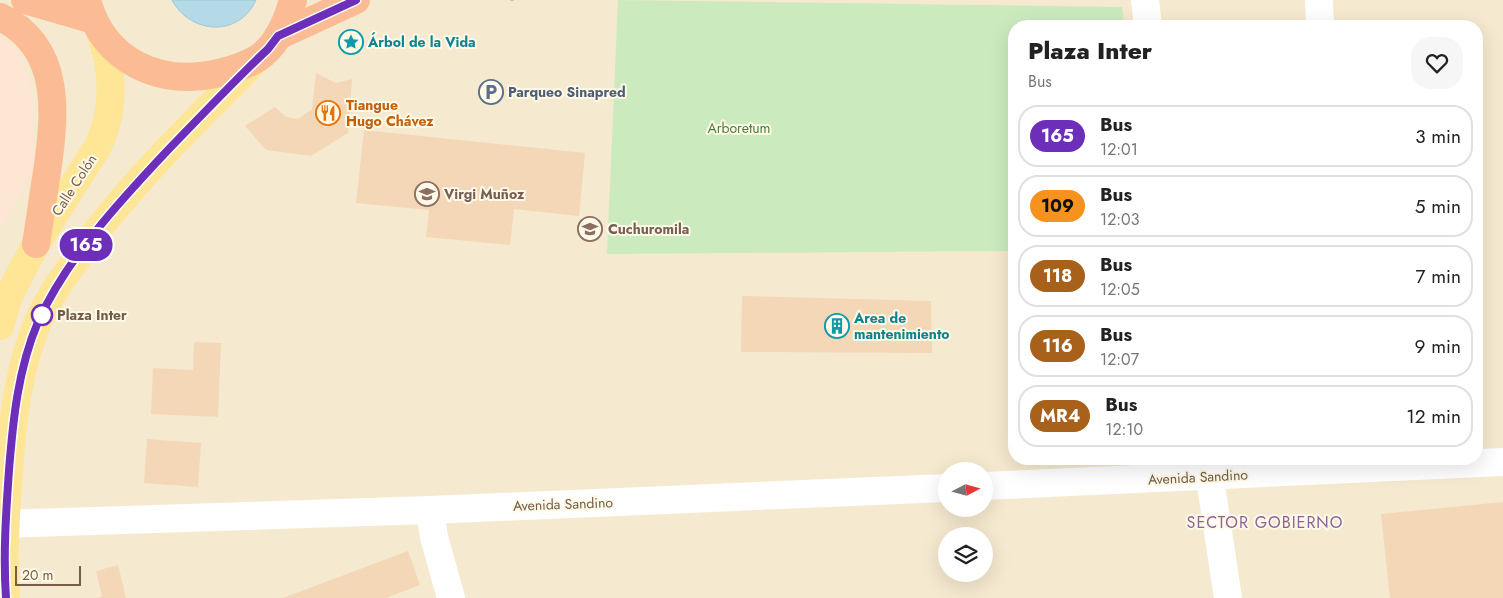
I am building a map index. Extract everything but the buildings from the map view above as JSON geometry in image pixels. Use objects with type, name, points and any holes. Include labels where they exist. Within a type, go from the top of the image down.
[{"type":"highway","points":[[25,0],[94,18],[116,50],[125,59],[155,72],[178,76],[213,74],[234,69],[258,58],[278,36],[287,19],[293,0]]},
{"type":"highway","points":[[278,36],[356,0]]},
{"type":"highway","points":[[0,17],[21,32],[36,50],[47,69],[52,92],[52,136],[36,244]]},
{"type":"main road","name":"Calle Colón","points":[[0,326],[9,295],[36,244],[97,148],[105,130],[110,106],[110,73],[107,50],[94,18]]},
{"type":"main road","points":[[6,598],[2,524],[12,429],[30,342],[52,295],[94,233],[121,201],[258,58]]},
{"type":"street","points":[[1145,0],[1147,20]]},
{"type":"street","points":[[1319,0],[1320,20]]},
{"type":"street","name":"Avenida Sandino","points":[[1483,462],[1503,462]]},
{"type":"street","name":"Avenida Sandino","points":[[993,485],[1208,468],[1356,465]]},
{"type":"street","points":[[1208,468],[1228,598]]},
{"type":"street","name":"Avenida Sandino","points":[[2,524],[430,510],[938,488]]},
{"type":"street","points":[[430,510],[434,537],[451,598]]},
{"type":"shaded area","points":[[0,0],[1503,0],[1503,598],[0,598]]},
{"type":"shaded area","points":[[0,34],[21,55],[33,95],[34,169],[0,231]]},
{"type":"green space","name":"Arboretum","points":[[618,0],[1122,7],[1123,20],[1008,20],[1008,251],[607,254]]},
{"type":"water","points":[[172,0],[256,0],[248,12],[238,21],[227,26],[214,27],[190,20]]},
{"type":"bus line","name":"165","points":[[6,598],[5,524],[12,429],[23,368],[30,342],[52,295],[94,233],[121,201],[197,120],[268,49],[278,36],[356,0]]},
{"type":"place","name":"Árbol de la Vida","points":[[351,42]]},
{"type":"place","name":"Parqueo Sinapred","points":[[491,92]]},
{"type":"place","name":"Tiangue Hugo Chávez","points":[[328,113]]},
{"type":"place","name":"Virgi Muñoz","points":[[427,194]]},
{"type":"place","name":"Cuchuromila","points":[[590,229]]},
{"type":"place","name":"Plaza Inter","points":[[42,315]]},
{"type":"place","name":"Area de mantenimiento","points":[[837,326]]},
{"type":"district","name":"SECTOR GOBIERNO","points":[[1265,522]]}]
